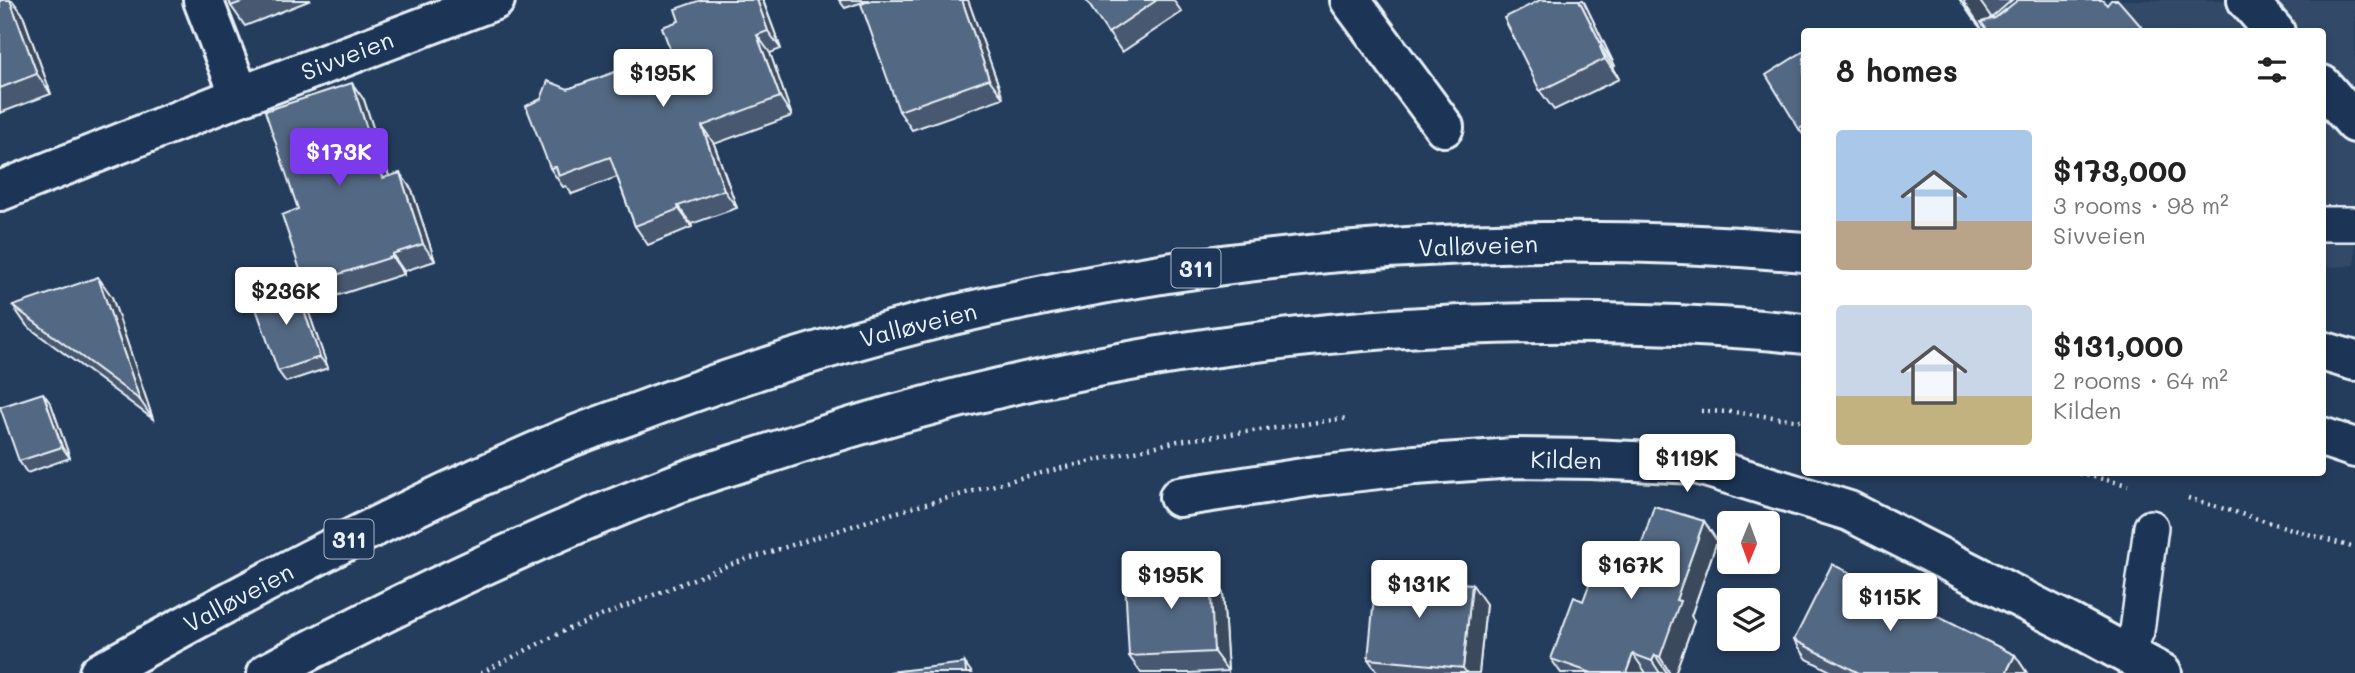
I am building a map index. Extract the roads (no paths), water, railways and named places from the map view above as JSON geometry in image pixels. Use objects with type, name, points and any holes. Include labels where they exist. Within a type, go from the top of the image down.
[{"type":"main road","points":[[202,0],[240,96]]},
{"type":"main road","name":"Sivveien","points":[[0,191],[240,96],[495,0]]},
{"type":"main road","points":[[1350,0],[1444,127]]},
{"type":"main road","points":[[2248,0],[2272,28]]},
{"type":"main road","points":[[2326,90],[2355,123]]},
{"type":"main road","name":"Valløveien","points":[[99,673],[317,555],[557,443],[716,383],[799,356],[981,307],[1227,263],[1331,252],[1489,242],[1672,242],[1801,252]]},
{"type":"main road","points":[[267,673],[482,565],[670,486],[828,433],[937,402],[1036,379],[1149,358],[1363,330],[1516,322],[1670,324],[1801,334]]},
{"type":"main road","points":[[2326,352],[2355,361]]},
{"type":"main road","points":[[2326,438],[2355,448]]},
{"type":"main road","name":"Kilden","points":[[1179,497],[1316,476],[1514,458],[1696,464],[1849,511],[2162,673]]},
{"type":"lane","points":[[2326,224],[2355,224]]},
{"type":"lane","points":[[2126,653],[2137,631],[2151,527]]}]
